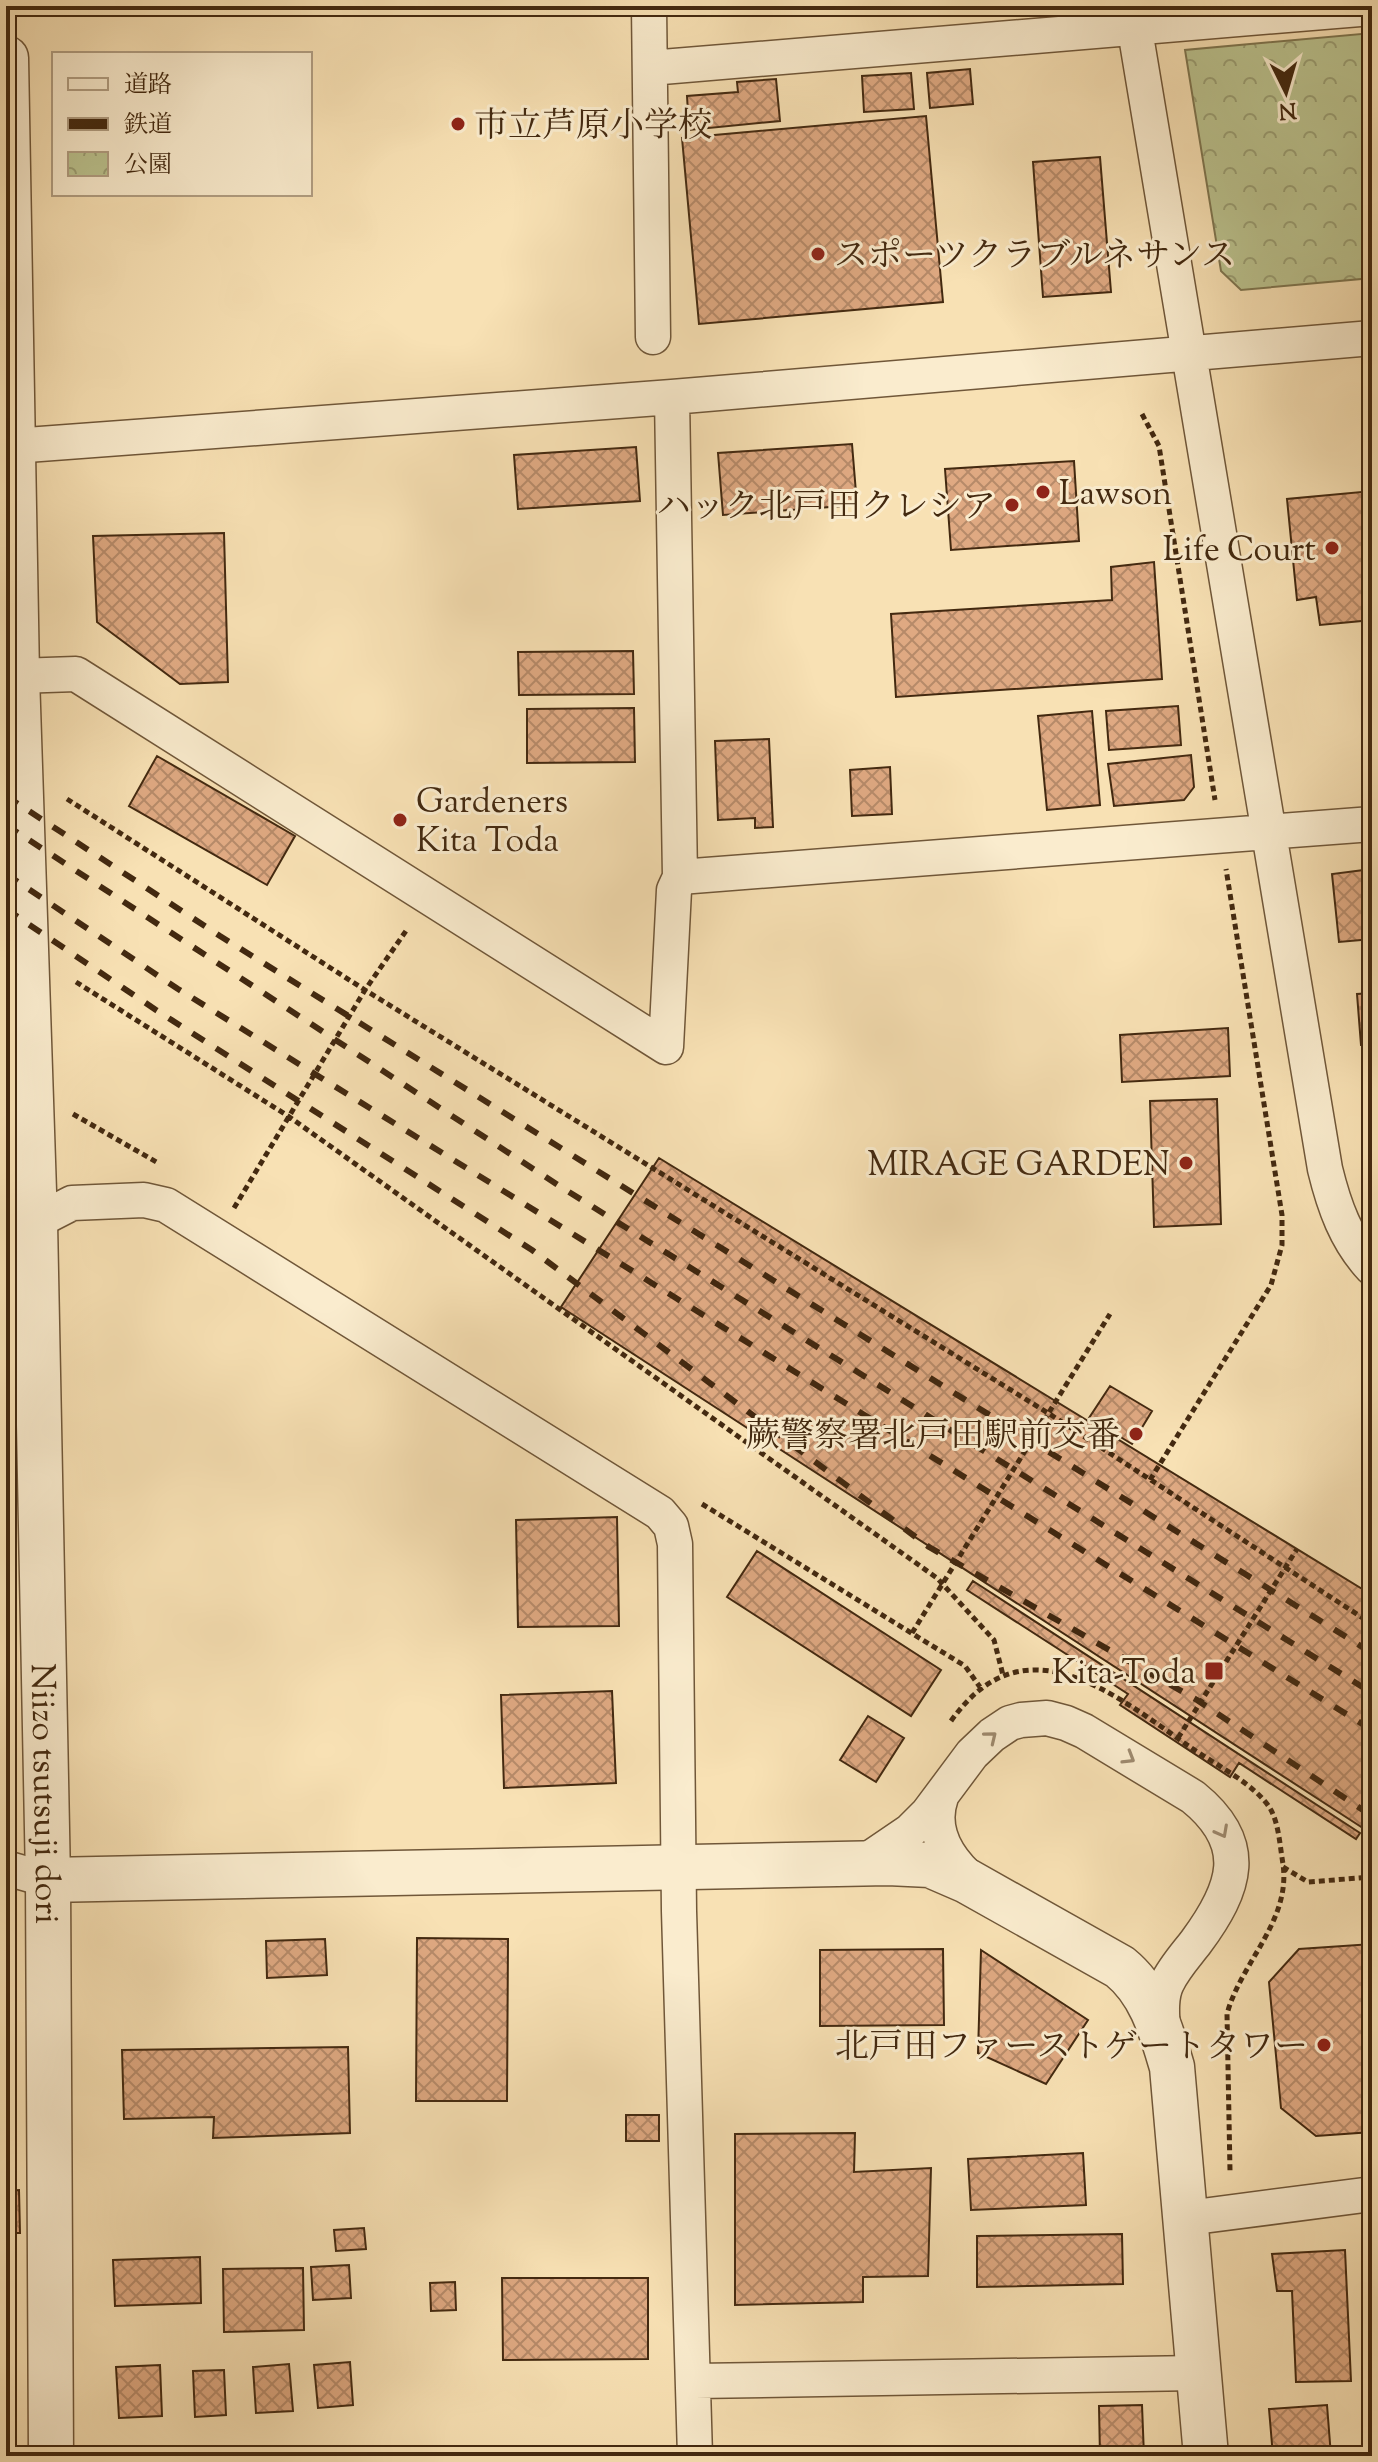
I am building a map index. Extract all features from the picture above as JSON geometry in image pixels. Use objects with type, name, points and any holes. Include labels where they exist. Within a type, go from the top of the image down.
[{"type":"street","points":[[649,6],[653,337]]},
{"type":"street","points":[[650,68],[1133,18],[1372,8]]},
{"type":"street","points":[[1133,18],[1325,1169],[1333,1201],[1347,1235],[1372,1268]]},
{"type":"street","name":"Niizo tsutsuji dori","points":[[6,58],[9,446],[17,676],[20,1222],[48,1880],[51,2440]]},
{"type":"street","points":[[9,446],[672,397],[1372,338]]},
{"type":"street","points":[[17,676],[76,674],[666,1047],[674,890],[680,877],[672,397]]},
{"type":"street","points":[[680,877],[1372,824]]},
{"type":"street","points":[[20,1222],[72,1203],[144,1200],[166,1205],[667,1519],[675,1544],[679,1869],[695,2456]]},
{"type":"street","points":[[860,1865],[910,1831],[941,1797],[972,1754],[1010,1723],[1047,1718],[1084,1731],[1193,1797],[1209,1810],[1221,1827],[1233,1857],[1226,1894],[1165,1986],[1163,2036]]},
{"type":"street","points":[[941,1797],[936,1819],[945,1848],[954,1862],[982,1889]]},
{"type":"street","points":[[6,1868],[48,1880],[888,1863],[930,1865],[982,1889],[1107,1959],[1135,1979],[1151,2006],[1163,2036],[1172,2067],[1206,2456]]},
{"type":"street","points":[[1187,2218],[1372,2194]]},
{"type":"street","points":[[695,2381],[1197,2373]]},
{"type":"path","points":[[1142,414],[1159,446],[1282,1215],[1282,1245],[1271,1285],[1150,1480]]},
{"type":"path","points":[[67,799],[365,990],[1048,1413],[1372,1624]]},
{"type":"path","points":[[214,1234],[234,1208],[365,990],[429,897]]},
{"type":"path","points":[[76,982],[288,1116],[943,1585],[994,1640],[1003,1675]]},
{"type":"path","points":[[912,1633],[1110,1314]]},
{"type":"path","points":[[692,1497],[965,1666],[980,1687]]},
{"type":"path","points":[[1178,1738],[1297,1549]]},
{"type":"path","points":[[1230,2171],[1227,2014],[1232,1994],[1280,1905],[1285,1887],[1283,1867],[1308,1882],[1372,1877]]},
{"type":"green space","points":[[1372,33],[1372,278],[1241,290],[1221,271],[1185,50]]},
{"type":"building","points":[[970,69],[973,104],[930,108],[927,73]]},
{"type":"building","points":[[911,73],[914,109],[864,112],[862,76]]},
{"type":"building","points":[[776,79],[780,121],[689,130],[687,96],[738,92],[737,82]]},
{"type":"building","points":[[926,116],[943,302],[699,324],[682,138]]},
{"type":"building","points":[[1100,157],[1111,292],[1043,297],[1033,162]]},
{"type":"building","points":[[852,444],[857,505],[723,515],[718,453]]},
{"type":"building","points":[[636,447],[640,501],[518,509],[514,455]]},
{"type":"building","name":"ハック北戸田クレシア","points":[[1074,461],[1079,541],[951,550],[945,469]]},
{"type":"building","name":"Life Court","points":[[1372,491],[1372,620],[1320,625],[1316,597],[1297,600],[1287,499]]},
{"type":"building","points":[[224,533],[228,682],[180,684],[97,622],[93,536]]},
{"type":"building","points":[[1154,562],[1162,679],[896,697],[891,614],[1112,600],[1111,567]]},
{"type":"building","points":[[633,651],[634,694],[519,695],[518,652]]},
{"type":"building","points":[[1178,706],[1181,745],[1109,750],[1106,711]]},
{"type":"building","points":[[634,708],[635,762],[527,763],[527,709]]},
{"type":"building","points":[[1092,711],[1100,805],[1047,810],[1038,716]]},
{"type":"building","points":[[769,739],[773,827],[755,828],[755,818],[718,820],[715,741]]},
{"type":"building","points":[[1191,755],[1194,787],[1184,800],[1114,806],[1108,764]]},
{"type":"building","points":[[157,756],[295,836],[267,885],[129,806]]},
{"type":"building","points":[[890,767],[892,814],[852,816],[850,770]]},
{"type":"building","points":[[1372,869],[1372,939],[1339,942],[1332,874]]},
{"type":"building","points":[[1372,993],[1372,1044],[1361,1045],[1357,994]]},
{"type":"building","points":[[1228,1028],[1230,1076],[1122,1082],[1120,1035]]},
{"type":"building","name":"MIRAGE GARDEN","points":[[1217,1099],[1221,1224],[1154,1227],[1150,1101]]},
{"type":"building","points":[[659,1158],[1372,1595],[1372,1834],[561,1307]]},
{"type":"building","points":[[1110,1386],[1152,1411],[1132,1444],[1089,1418]]},
{"type":"building","points":[[617,1517],[619,1626],[518,1627],[516,1520]]},
{"type":"building","points":[[757,1551],[941,1670],[911,1716],[727,1597]]},
{"type":"building","points":[[973,1581],[1360,1833],[1356,1839],[1239,1763],[1230,1777],[1120,1705],[1128,1694],[967,1590]]},
{"type":"building","points":[[612,1691],[616,1783],[504,1788],[501,1695]]},
{"type":"building","points":[[868,1716],[904,1738],[876,1782],[840,1760]]},
{"type":"building","points":[[417,1938],[508,1939],[507,2101],[416,2101]]},
{"type":"building","points":[[325,1939],[327,1975],[267,1978],[266,1941]]},
{"type":"building","name":"北戸田ファーストゲートタワー","points":[[1372,1944],[1372,2132],[1316,2136],[1281,2108],[1269,1982],[1299,1949]]},
{"type":"building","points":[[943,1949],[944,2025],[820,2026],[820,1950]]},
{"type":"building","points":[[981,1950],[1088,2020],[1046,2084],[978,2053]]},
{"type":"building","points":[[348,2047],[350,2133],[213,2138],[214,2117],[124,2119],[122,2050]]},
{"type":"building","points":[[626,2115],[659,2115],[659,2141],[626,2141]]},
{"type":"building","points":[[855,2133],[854,2172],[931,2168],[928,2276],[863,2277],[863,2302],[735,2305],[735,2134]]},
{"type":"building","points":[[1083,2153],[1086,2205],[971,2210],[968,2159]]},
{"type":"building","points":[[19,2190],[20,2233],[6,2233],[6,2191]]},
{"type":"building","points":[[364,2228],[366,2249],[336,2251],[334,2230]]},
{"type":"building","points":[[1122,2234],[1123,2284],[977,2287],[977,2236]]},
{"type":"building","points":[[1345,2250],[1351,2381],[1296,2382],[1292,2291],[1277,2291],[1272,2254]]},
{"type":"building","points":[[200,2257],[201,2303],[115,2306],[113,2260]]},
{"type":"building","points":[[349,2265],[351,2298],[313,2300],[311,2267]]},
{"type":"building","points":[[303,2268],[304,2330],[224,2332],[223,2269]]},
{"type":"building","points":[[502,2278],[648,2278],[648,2359],[503,2360]]},
{"type":"building","points":[[455,2282],[456,2310],[431,2311],[430,2283]]},
{"type":"building","points":[[350,2362],[353,2405],[318,2408],[314,2365]]},
{"type":"building","points":[[289,2364],[293,2411],[256,2413],[253,2367]]},
{"type":"building","points":[[160,2365],[162,2416],[119,2418],[116,2367]]},
{"type":"building","points":[[224,2370],[226,2415],[195,2417],[193,2371]]},
{"type":"building","points":[[1142,2405],[1144,2456],[1100,2456],[1099,2406]]},
{"type":"building","points":[[1327,2405],[1331,2456],[1273,2456],[1269,2409]]},
{"type":"railway","points":[[6,796],[220,936],[1372,1653]]},
{"type":"railway","points":[[6,825],[561,1187],[1372,1693]]},
{"type":"railway","points":[[6,874],[178,989],[1372,1730]]},
{"type":"railway","points":[[6,909],[156,1010],[532,1250],[929,1547],[1197,1700],[1372,1816]]},
{"type":"place","name":"市立芦原小学校","points":[[458,124]]},
{"type":"place","name":"スポーツクラブルネサンス","points":[[818,254]]},
{"type":"place","name":"Lawson","points":[[1043,492]]},
{"type":"place","name":"ハック北戸田クレシア","points":[[1012,505]]},
{"type":"place","name":"Life Court","points":[[1332,548]]},
{"type":"place","name":"Gardeners Kita Toda","points":[[400,820]]},
{"type":"place","name":"MIRAGE GARDEN","points":[[1186,1163]]},
{"type":"place","name":"蕨警察署北戸田駅前交番","points":[[1136,1434]]},
{"type":"place","name":"Kita-Toda","points":[[1214,1671]]},
{"type":"place","name":"北戸田ファーストゲートタワー","points":[[1324,2045]]}]
